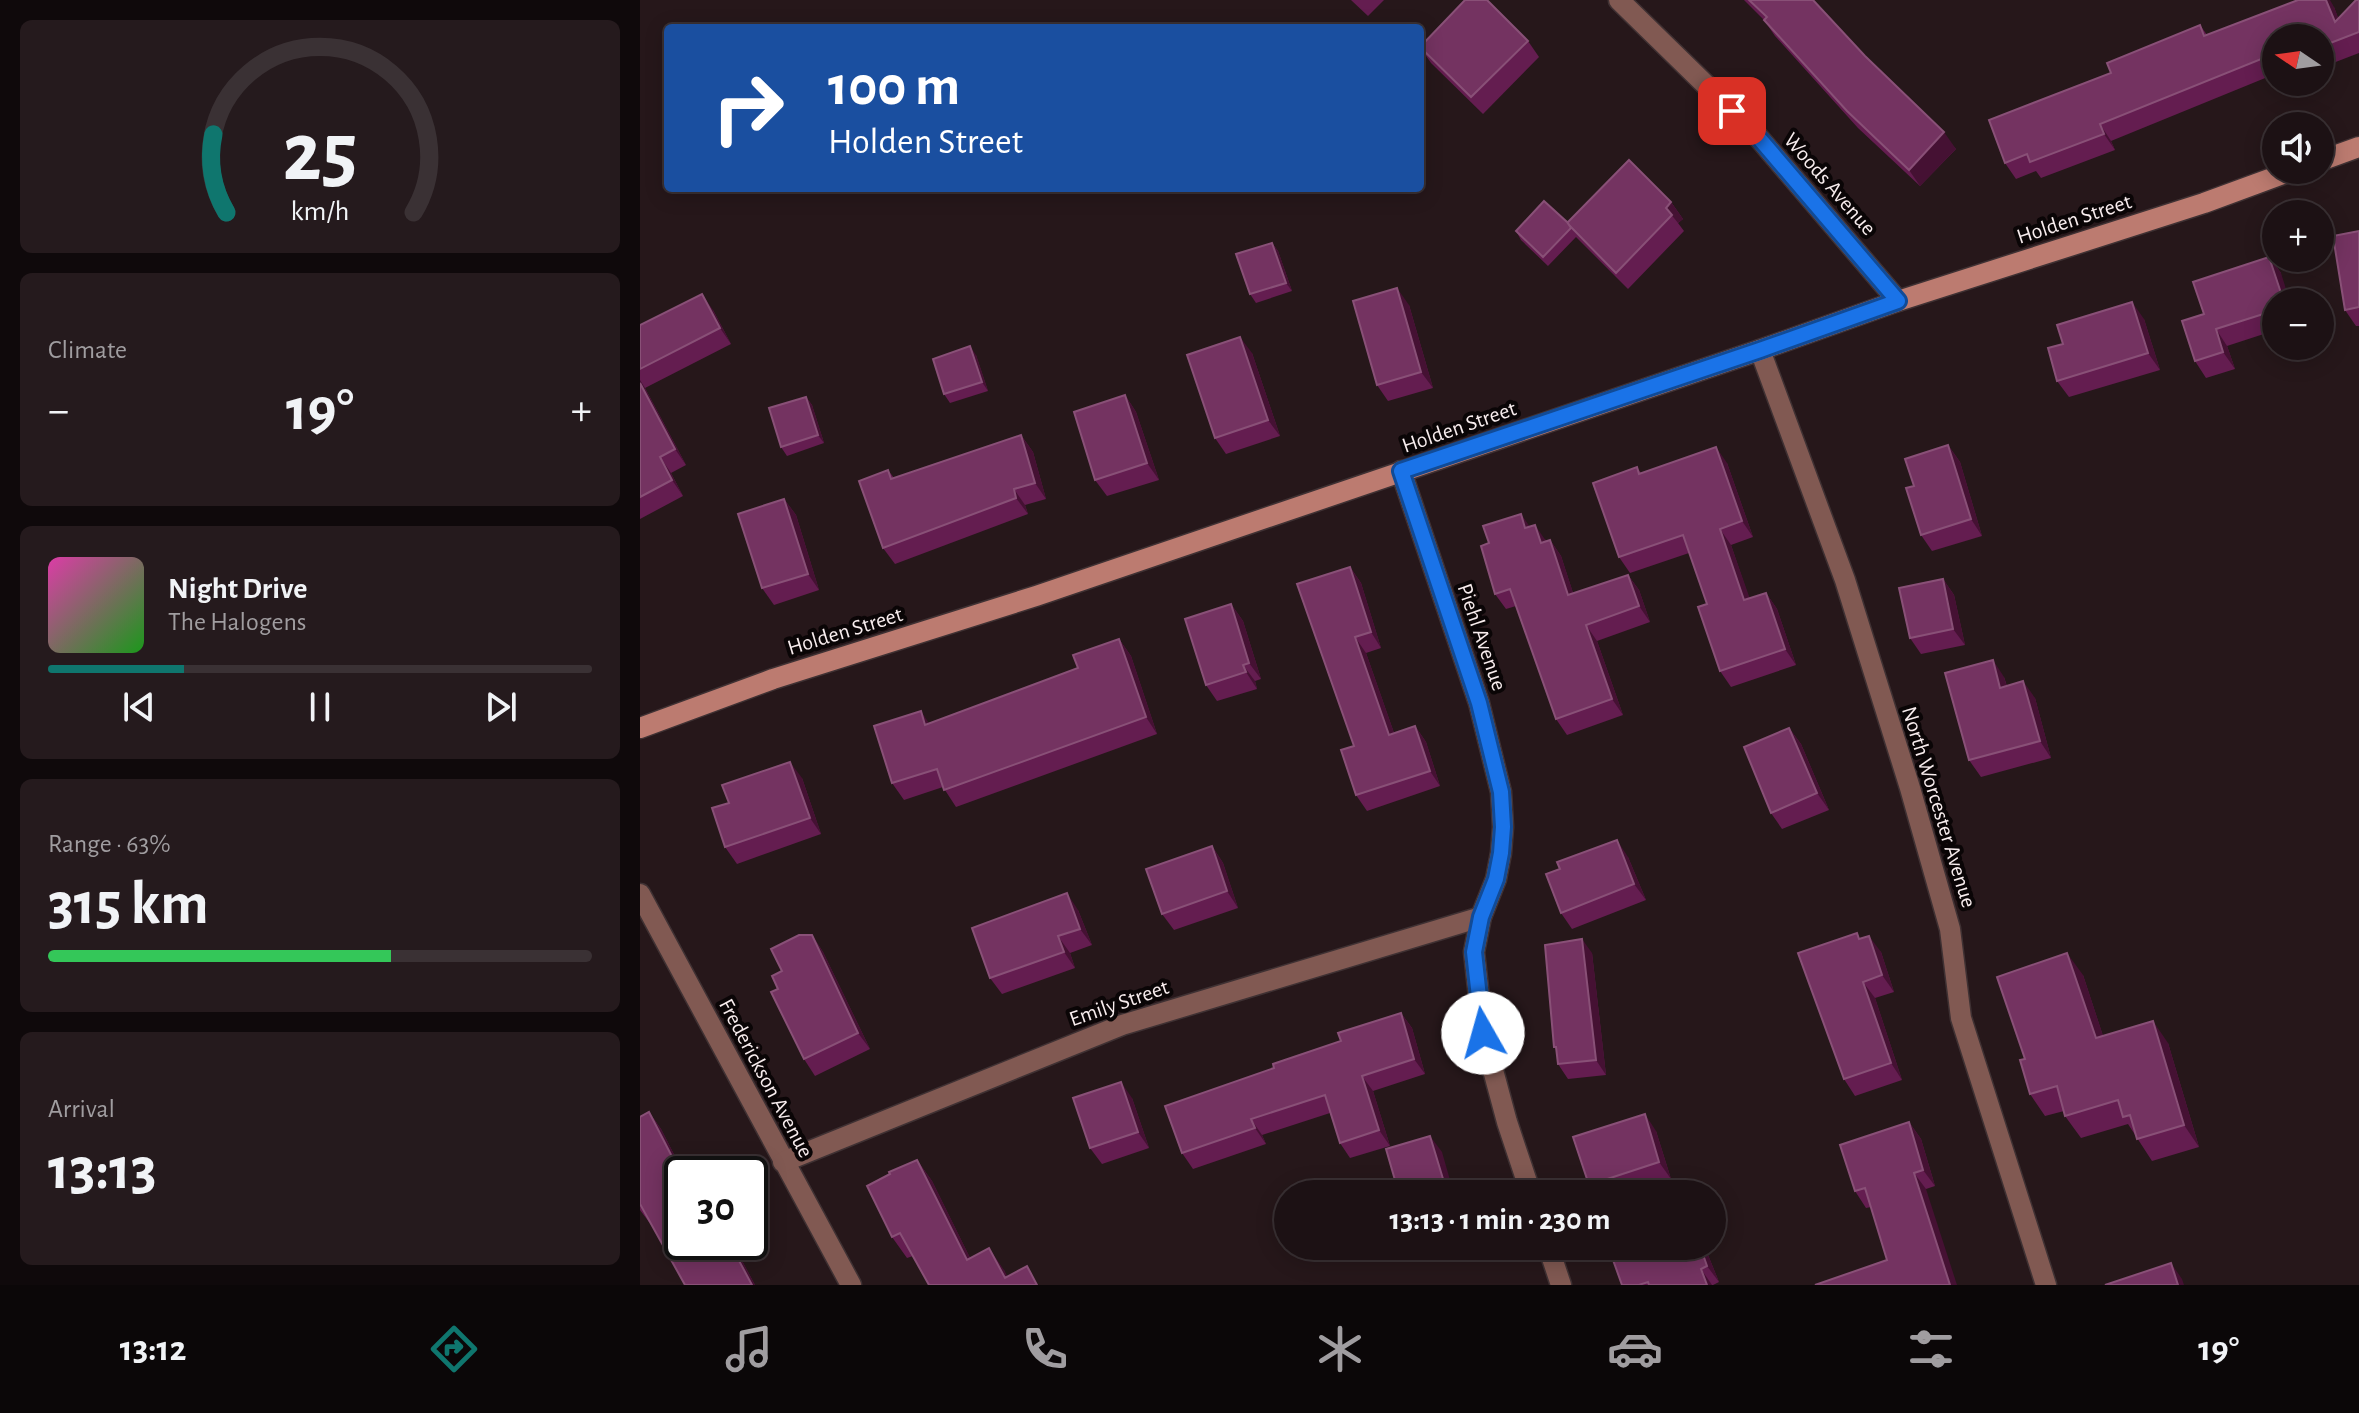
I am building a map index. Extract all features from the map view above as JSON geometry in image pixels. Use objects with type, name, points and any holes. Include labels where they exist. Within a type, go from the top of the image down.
[{"type":"main road","points":[[2334,156],[2359,147]]},
{"type":"main road","name":"Holden Street","points":[[640,728],[773,679],[1036,596],[1898,301],[2262,182]]},
{"type":"street","name":"Woods Avenue","points":[[1619,0],[1753,131],[1898,301]]},
{"type":"street","name":"North Worcester Avenue","points":[[1760,350],[1845,580],[1910,788],[1950,929],[1961,1018],[2046,1285]]},
{"type":"street","name":"Piehl Avenue","points":[[1401,471],[1479,703],[1501,792],[1501,853],[1496,879],[1481,917],[1474,952],[1483,1033],[1526,1180]]},
{"type":"street","name":"Frederickson Avenue","points":[[640,894],[851,1285]]},
{"type":"street","name":"Emily Street","points":[[783,1162],[1122,1025],[1481,917]]},
{"type":"street","points":[[1553,1260],[1561,1285]]},
{"type":"building","points":[[1465,0],[1487,0],[1528,41],[1471,97],[1424,51],[1424,43]]},
{"type":"building","points":[[1749,0],[1813,0],[1865,56],[1944,132],[1909,170],[1847,111]]},
{"type":"building","points":[[2298,0],[2326,0],[2335,22],[2359,0],[2359,32],[2334,42],[2334,24],[2262,24],[2262,59],[2100,124],[2104,134],[2030,162],[2027,154],[2005,163],[1989,120],[2111,73],[2107,63],[2200,25],[2204,36]]},
{"type":"building","points":[[1629,160],[1671,202],[1666,208],[1672,215],[1616,273],[1567,223]]},
{"type":"building","points":[[1544,201],[1571,228],[1543,257],[1516,231]]},
{"type":"building","points":[[2359,231],[2359,307],[2345,310],[2334,236]]},
{"type":"building","points":[[1272,243],[1286,283],[1250,294],[1236,254]]},
{"type":"building","points":[[2262,259],[2262,272],[2274,272],[2279,288],[2262,288],[2262,314],[2216,329],[2223,352],[2195,361],[2182,321],[2204,314],[2193,282]]},
{"type":"building","points":[[1397,288],[1421,372],[1377,385],[1353,301]]},
{"type":"building","points":[[702,294],[720,328],[640,369],[640,325]]},
{"type":"building","points":[[2132,302],[2148,353],[2057,381],[2048,348],[2063,344],[2057,325]]},
{"type":"building","points":[[1240,337],[1268,420],[1215,438],[1187,355]]},
{"type":"building","points":[[970,346],[982,382],[944,394],[933,359]]},
{"type":"building","points":[[640,383],[675,449],[660,457],[672,480],[640,497]]},
{"type":"building","points":[[1125,395],[1147,463],[1095,480],[1074,412]]},
{"type":"building","points":[[806,397],[818,435],[781,447],[769,408]]},
{"type":"building","points":[[1021,435],[1035,483],[1014,489],[1016,498],[883,548],[859,481],[888,470],[891,479]]},
{"type":"building","points":[[1948,445],[1971,519],[1921,535],[1906,488],[1914,486],[1905,459]]},
{"type":"building","points":[[1716,447],[1742,521],[1720,529],[1744,600],[1766,593],[1785,649],[1720,671],[1698,607],[1707,604],[1683,535],[1619,557],[1593,483],[1637,467],[1639,474]]},
{"type":"building","points":[[784,499],[808,574],[762,588],[738,514]]},
{"type":"building","points":[[1521,514],[1525,528],[1535,525],[1541,543],[1550,540],[1568,595],[1628,575],[1639,606],[1586,625],[1612,699],[1556,719],[1510,589],[1495,594],[1481,546],[1489,543],[1483,526]]},
{"type":"building","points":[[1350,567],[1371,632],[1355,637],[1389,735],[1415,726],[1430,771],[1356,795],[1341,750],[1354,746],[1297,584]]},
{"type":"building","points":[[1943,579],[1953,629],[1910,638],[1899,588]]},
{"type":"building","points":[[1231,604],[1249,663],[1243,665],[1246,672],[1206,685],[1185,619]]},
{"type":"building","points":[[1119,639],[1146,717],[944,790],[937,769],[892,783],[874,726],[921,711],[925,725],[1078,668],[1073,655]]},
{"type":"building","points":[[1993,660],[2000,688],[2023,681],[2040,741],[1969,760],[1945,673]]},
{"type":"building","points":[[1789,728],[1817,793],[1771,813],[1744,747]]},
{"type":"building","points":[[790,762],[810,818],[725,847],[712,808],[729,803],[722,785]]},
{"type":"building","points":[[1617,840],[1634,884],[1561,913],[1546,874],[1560,869],[1557,862]]},
{"type":"building","points":[[1212,846],[1227,891],[1162,914],[1146,869]]},
{"type":"building","points":[[1067,893],[1080,929],[1058,936],[1064,952],[990,978],[972,928]]},
{"type":"building","points":[[1857,933],[1859,939],[1869,936],[1882,975],[1863,982],[1891,1063],[1844,1079],[1798,953]]},
{"type":"building","points":[[799,935],[812,935],[858,1033],[804,1059],[771,992],[778,989],[772,976],[782,971],[771,949]]},
{"type":"building","points":[[1582,939],[1596,1060],[1558,1064],[1545,945]]},
{"type":"building","points":[[2067,953],[2096,1038],[2153,1021],[2184,1125],[2137,1139],[2130,1115],[2123,1117],[2118,1100],[2065,1116],[2057,1086],[2030,1094],[2020,1060],[2025,1059],[1997,977]]},
{"type":"building","points":[[1401,1013],[1414,1059],[1362,1076],[1379,1130],[1340,1143],[1325,1095],[1251,1119],[1255,1128],[1182,1153],[1165,1106],[1274,1068],[1273,1064],[1341,1041],[1338,1033]]},
{"type":"building","points":[[1121,1082],[1138,1132],[1090,1148],[1073,1098]]},
{"type":"building","points":[[649,1112],[672,1156],[664,1156],[664,1247],[640,1204],[640,1117]]},
{"type":"building","points":[[1645,1114],[1659,1162],[1604,1180],[1587,1180],[1573,1137]]},
{"type":"building","points":[[1909,1122],[1923,1170],[1914,1173],[1950,1285],[1815,1285],[1887,1260],[1865,1188],[1855,1191],[1840,1145]]},
{"type":"building","points":[[1430,1136],[1443,1180],[1395,1180],[1386,1149]]},
{"type":"building","points":[[917,1160],[967,1260],[989,1248],[1005,1278],[1027,1266],[1037,1285],[929,1285],[900,1233],[892,1237],[867,1186]]},
{"type":"building","points":[[671,1260],[739,1260],[752,1285],[685,1285]]},
{"type":"building","points":[[1613,1260],[1705,1260],[1707,1266],[1701,1269],[1707,1285],[1649,1285],[1648,1282],[1622,1285]]},
{"type":"building","points":[[2171,1263],[2178,1285],[2105,1285]]},
{"type":"route","points":[[1483,1033],[1474,952],[1481,917],[1496,879],[1501,853],[1501,792],[1479,703],[1401,471],[1898,301],[1753,131],[1732,111]]}]
